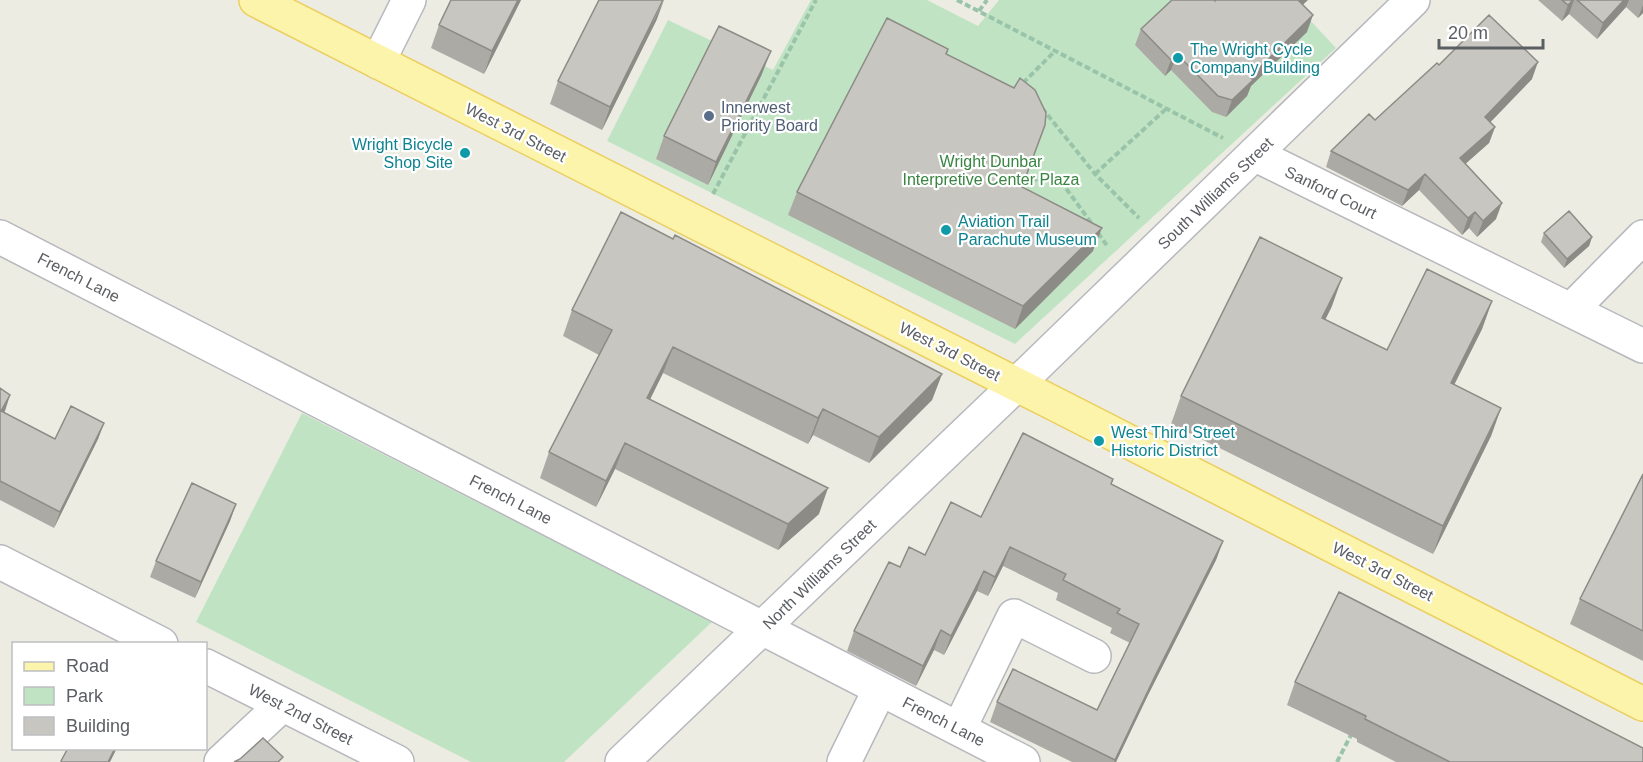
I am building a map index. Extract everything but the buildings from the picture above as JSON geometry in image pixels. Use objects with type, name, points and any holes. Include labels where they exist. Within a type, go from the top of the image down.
[{"type":"main road","name":"West 3rd Street","points":[[256,0],[1643,704]]},
{"type":"street","points":[[378,62],[409,0]]},
{"type":"street","name":"South Williams Street","points":[[1016,385],[1413,0]]},
{"type":"street","name":"Sanford Court","points":[[1254,154],[1643,346]]},
{"type":"street","name":"French Lane","points":[[0,237],[1023,762]]},
{"type":"street","points":[[1570,310],[1643,237]]},
{"type":"street","name":"North Williams Street","points":[[622,762],[1016,385]]},
{"type":"street","points":[[0,562],[157,642]]},
{"type":"street","points":[[959,729],[1014,616],[1094,656]]},
{"type":"street","name":"West 2nd Street","points":[[207,667],[397,762]]},
{"type":"street","points":[[844,762],[880,689]]},
{"type":"street","points":[[221,762],[282,705]]},
{"type":"path","points":[[699,225],[816,0]]},
{"type":"path","points":[[957,0],[1254,154]]},
{"type":"path","points":[[979,11],[987,0]]},
{"type":"path","points":[[1022,84],[1056,50]]},
{"type":"path","points":[[1037,102],[1095,174],[1139,218]]},
{"type":"path","points":[[1095,174],[1167,108]]},
{"type":"path","points":[[1016,176],[1032,181],[1054,172],[1108,247]]},
{"type":"path","points":[[1337,762],[1354,730]]},
{"type":"green space","name":"Wright Dunbar Interpretive Center Plaza","points":[[811,0],[927,0],[978,26],[999,0],[1291,0],[1336,48],[1015,344],[607,141],[668,20],[773,70]]},
{"type":"green space","points":[[302,413],[712,622],[564,762],[471,762],[196,622]]},
{"type":"place","name":"The Wright Cycle Company Building","points":[[1178,58]]},
{"type":"place","name":"Innerwest Priority Board","points":[[709,116]]},
{"type":"place","name":"Wright Bicycle Shop Site","points":[[465,153]]},
{"type":"place","name":"Aviation Trail Parachute Museum","points":[[946,230]]},
{"type":"place","name":"West Third Street Historic District","points":[[1099,441]]}]
